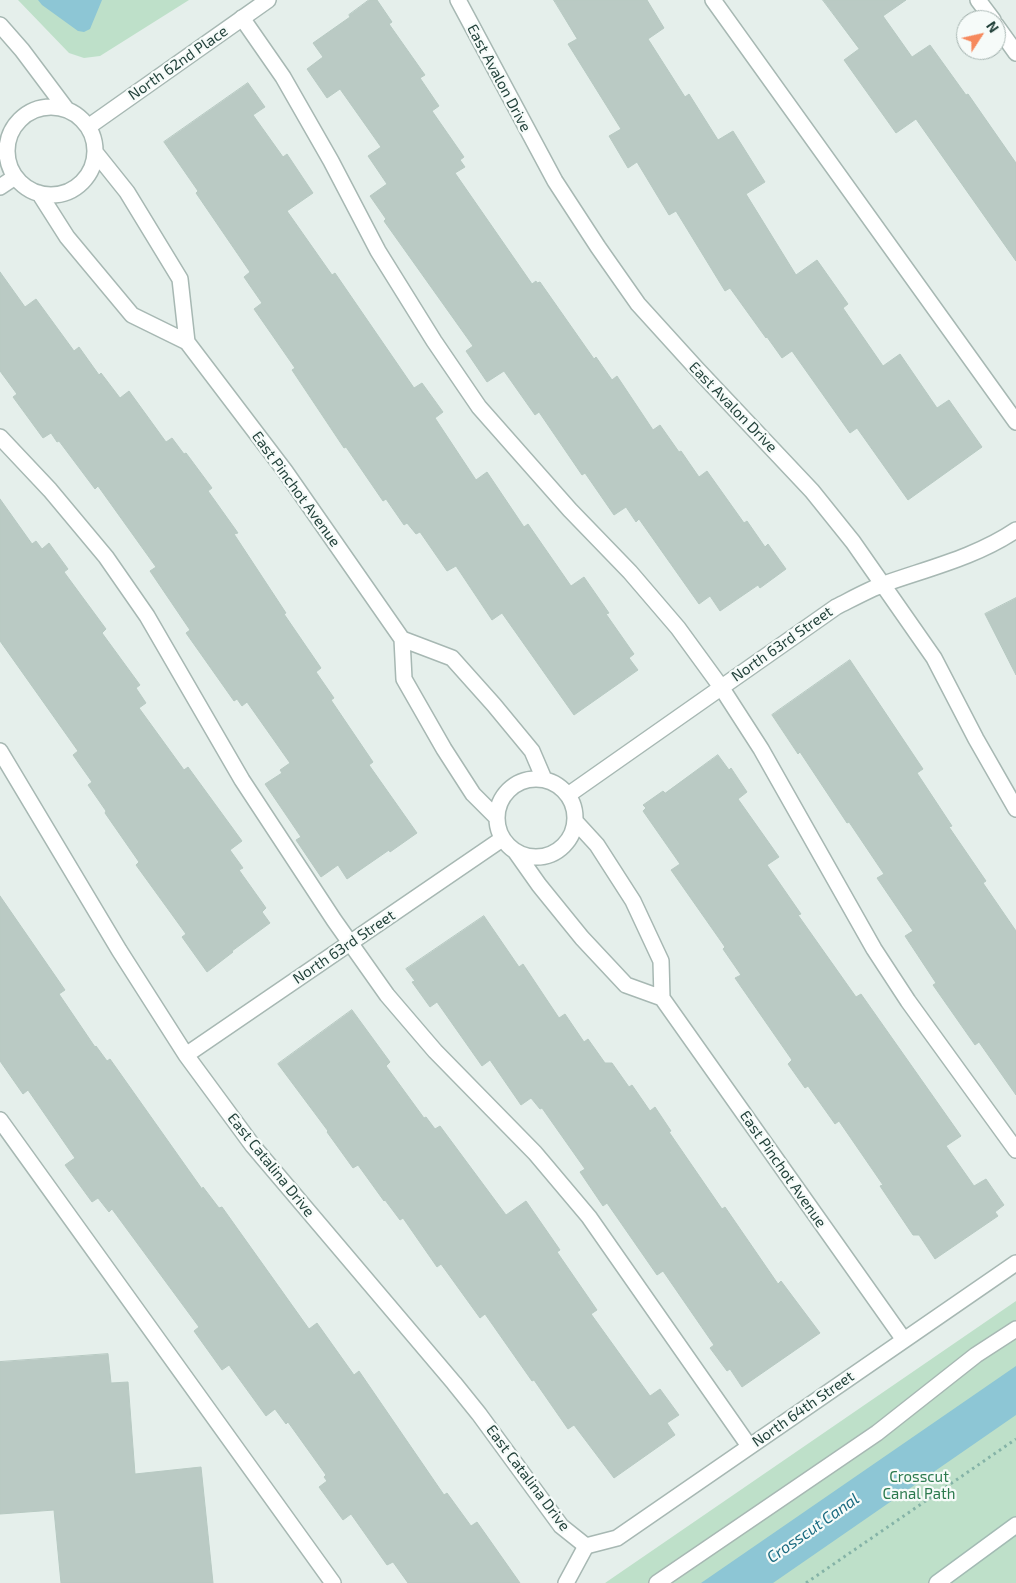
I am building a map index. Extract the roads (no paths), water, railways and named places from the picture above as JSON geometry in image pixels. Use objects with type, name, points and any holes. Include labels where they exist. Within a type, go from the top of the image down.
[{"type":"street","name":"North 62nd Place","points":[[88,126],[268,0]]},
{"type":"street","name":"East Avalon Drive","points":[[458,0],[555,181],[638,304],[696,369],[812,491],[853,542],[934,658],[976,739],[1016,809]]},
{"type":"street","points":[[713,0],[1016,422]]},
{"type":"street","points":[[242,18],[283,77],[331,161],[378,251],[434,341],[479,407],[570,510],[630,572],[678,628],[721,687],[761,749],[874,949],[908,1001],[1016,1150]]},
{"type":"street","points":[[0,25],[22,50],[67,110]]},
{"type":"street","points":[[1006,39],[1016,53]]},
{"type":"street","points":[[52,107],[75,114],[88,126],[92,134],[95,152],[92,165],[86,177],[77,186],[65,192],[52,195],[39,193],[30,189],[15,176],[3,148],[15,125],[25,115],[38,109],[52,107]]},
{"type":"street","points":[[95,152],[126,192],[180,279],[187,342]]},
{"type":"street","points":[[0,187],[15,176]]},
{"type":"street","name":"East Pinchot Avenue","points":[[39,193],[67,237],[132,315],[187,342],[285,471],[402,639]]},
{"type":"street","points":[[0,437],[50,490],[106,557],[147,616],[242,780],[349,943],[387,995],[435,1051],[536,1154],[589,1217],[749,1446]]},
{"type":"street","name":"North 63rd Street","points":[[568,794],[836,607],[882,584],[944,565],[1016,530]]},
{"type":"street","points":[[496,817],[474,794],[448,757],[404,679],[402,639],[452,658],[494,704],[532,751],[544,779]]},
{"type":"street","name":"East Catalina Drive","points":[[0,751],[118,950],[186,1055],[253,1146],[479,1414],[561,1526],[586,1546]]},
{"type":"street","points":[[515,851],[525,856],[537,858],[553,853],[558,851],[567,842],[572,833],[575,821],[573,803],[568,794],[553,782],[532,778],[511,786],[503,795],[498,805],[496,817],[502,839],[515,851],[539,885],[582,938],[626,985],[662,998],[661,961],[633,901],[597,846],[575,821]]},
{"type":"street","name":"North 63rd Street","points":[[186,1055],[502,839]]},
{"type":"street","name":"East Pinchot Avenue","points":[[662,998],[904,1340]]},
{"type":"street","points":[[0,1120],[333,1583]]},
{"type":"street","name":"North 64th Street","points":[[586,1546],[617,1538],[1016,1263]]},
{"type":"street","points":[[657,1583],[877,1433],[976,1355],[1016,1329]]},
{"type":"street","points":[[937,1583],[1014,1530]]},
{"type":"street","points":[[566,1583],[586,1546]]},
{"type":"water","points":[[38,0],[102,0],[90,29],[84,32],[78,31],[42,5]]},
{"type":"water","name":"Crosscut Canal","points":[[1016,1366],[1016,1415],[773,1583],[701,1583]]},
{"type":"park label","name":"Crosscut Canal Path","points":[[919,1486]]}]
